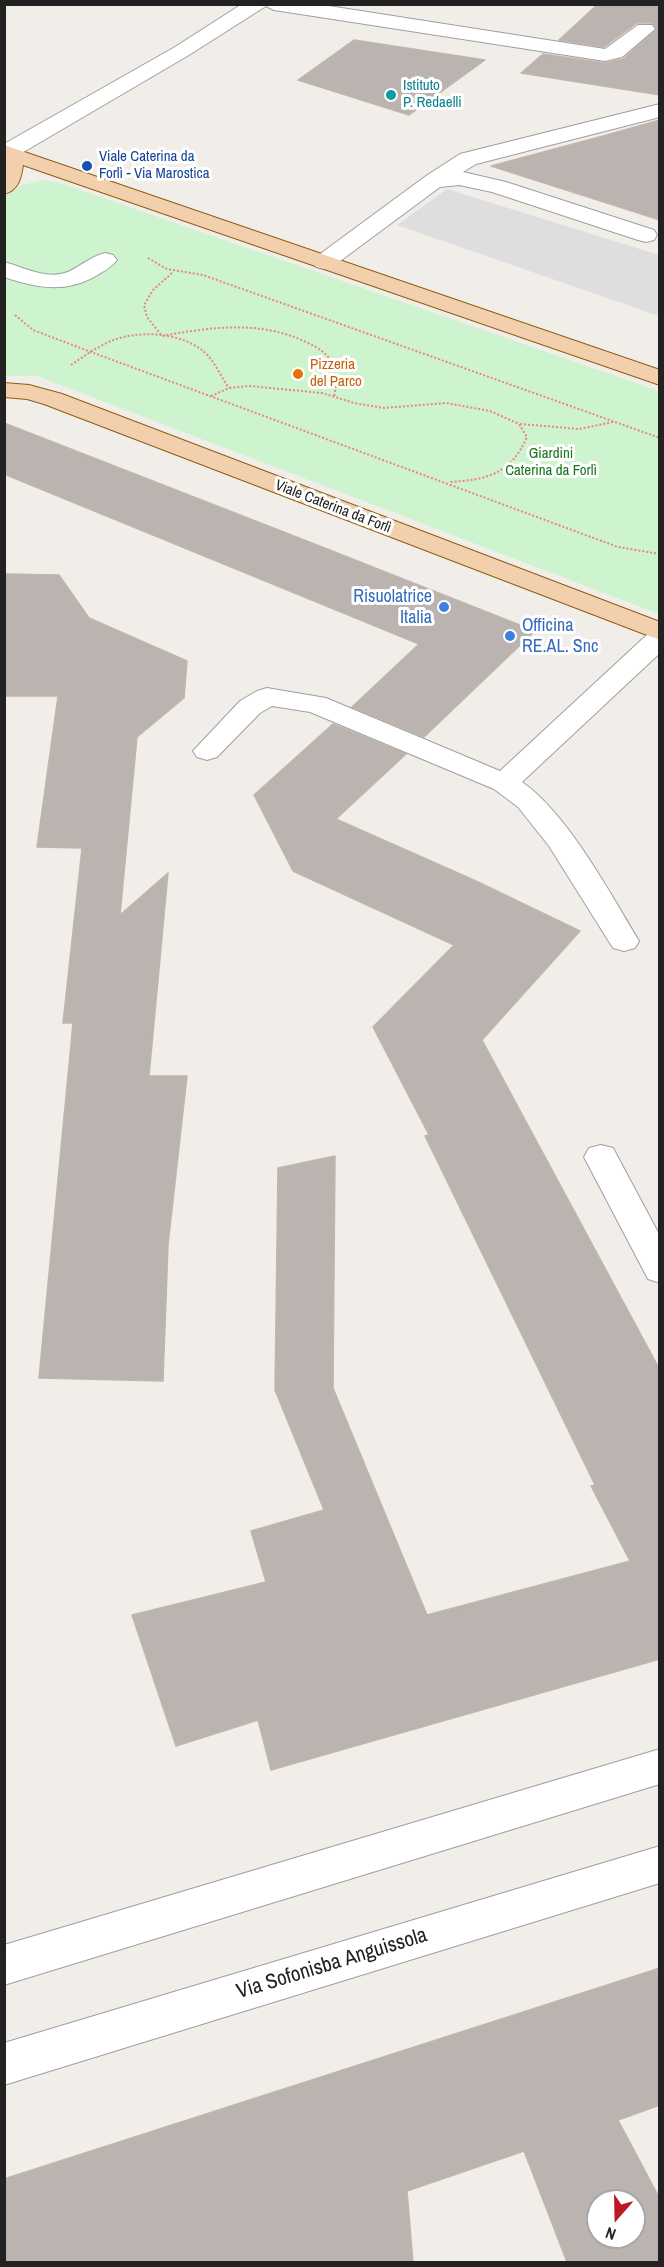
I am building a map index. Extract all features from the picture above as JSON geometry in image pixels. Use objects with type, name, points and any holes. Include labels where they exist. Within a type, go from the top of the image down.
[{"type":"main road","points":[[4,187],[10,180],[8,153],[660,378]]},
{"type":"main road","name":"Viale Caterina da Forlì","points":[[4,390],[29,392],[53,399],[660,632]]},
{"type":"street","points":[[8,153],[182,51],[257,4]]},
{"type":"street","points":[[274,4],[605,55],[615,53],[645,29]]},
{"type":"street","points":[[324,262],[434,181],[468,159],[660,110]]},
{"type":"street","points":[[434,181],[459,178],[498,187],[646,235]]},
{"type":"street","points":[[4,269],[53,283],[69,281],[82,276],[105,260]]},
{"type":"street","points":[[504,783],[660,638]]},
{"type":"street","points":[[207,751],[250,707],[267,697],[316,704],[504,783],[528,800],[560,840],[624,941]]},
{"type":"street","points":[[601,1157],[660,1270]]},
{"type":"street","points":[[4,1965],[660,1766]]},
{"type":"street","name":"Via Sofonisba Anguissola","points":[[4,2064],[660,1864]]},
{"type":"path","points":[[142,253],[156,266],[172,273],[203,275],[660,438]]},
{"type":"path","points":[[172,273],[153,290],[144,305],[147,317],[162,336],[186,341],[202,350],[229,388]]},
{"type":"path","points":[[11,312],[33,330],[91,352],[618,547],[660,554]]},
{"type":"path","points":[[91,352],[126,336],[162,336],[247,326],[277,330],[301,338],[325,351],[337,377],[334,397]]},
{"type":"path","points":[[211,396],[229,388],[249,386],[322,393],[384,408],[446,403],[490,411],[519,424],[558,429],[595,429],[614,422]]},
{"type":"path","points":[[445,483],[475,481],[494,475],[510,466],[522,453],[527,437],[519,424]]},
{"type":"green space","name":"Giardini Caterina da Forlì","points":[[43,180],[57,182],[659,391],[659,614],[37,376],[5,376],[5,196],[22,185]]},
{"type":"shaded area","points":[[447,189],[659,255],[659,316],[397,225]]},
{"type":"building","points":[[598,4],[660,4],[660,95],[521,73],[543,54],[605,63],[623,59],[657,29],[652,23],[637,23],[604,47],[559,40]]},
{"type":"building","points":[[354,40],[485,60],[409,115],[298,80]]},
{"type":"building","points":[[660,120],[660,220],[491,166],[603,136]]},
{"type":"building","points":[[4,423],[535,631],[424,737],[352,707],[419,644],[4,474]]},
{"type":"building","points":[[4,574],[59,575],[89,618],[187,661],[184,698],[137,737],[120,915],[168,873],[149,1076],[187,1076],[168,1245],[163,1381],[39,1378],[73,1023],[63,1023],[82,848],[37,847],[58,696],[4,696]]},
{"type":"building","points":[[333,724],[406,754],[336,819],[476,881],[580,931],[482,1040],[660,1370],[660,1659],[271,1770],[258,1720],[176,1746],[132,1615],[266,1582],[251,1531],[324,1510],[275,1390],[278,1168],[335,1156],[333,1388],[427,1615],[630,1561],[591,1486],[595,1485],[425,1136],[429,1135],[373,1027],[454,945],[293,871],[254,795]]},
{"type":"building","points":[[660,1968],[660,2105],[618,2120],[660,2199],[660,2262],[567,2262],[524,2151],[407,2191],[413,2262],[4,2262],[4,2179]]},
{"type":"place","name":"Istituto P. Redaelli","points":[[391,95]]},
{"type":"place","name":"Viale Caterina da Forlì - Via Marostica","points":[[87,166]]},
{"type":"place","name":"Pizzeria del Parco","points":[[298,374]]},
{"type":"place","name":"Risuolatrice Italia","points":[[444,607]]},
{"type":"place","name":"Officina RE.AL. Snc","points":[[510,636]]}]
